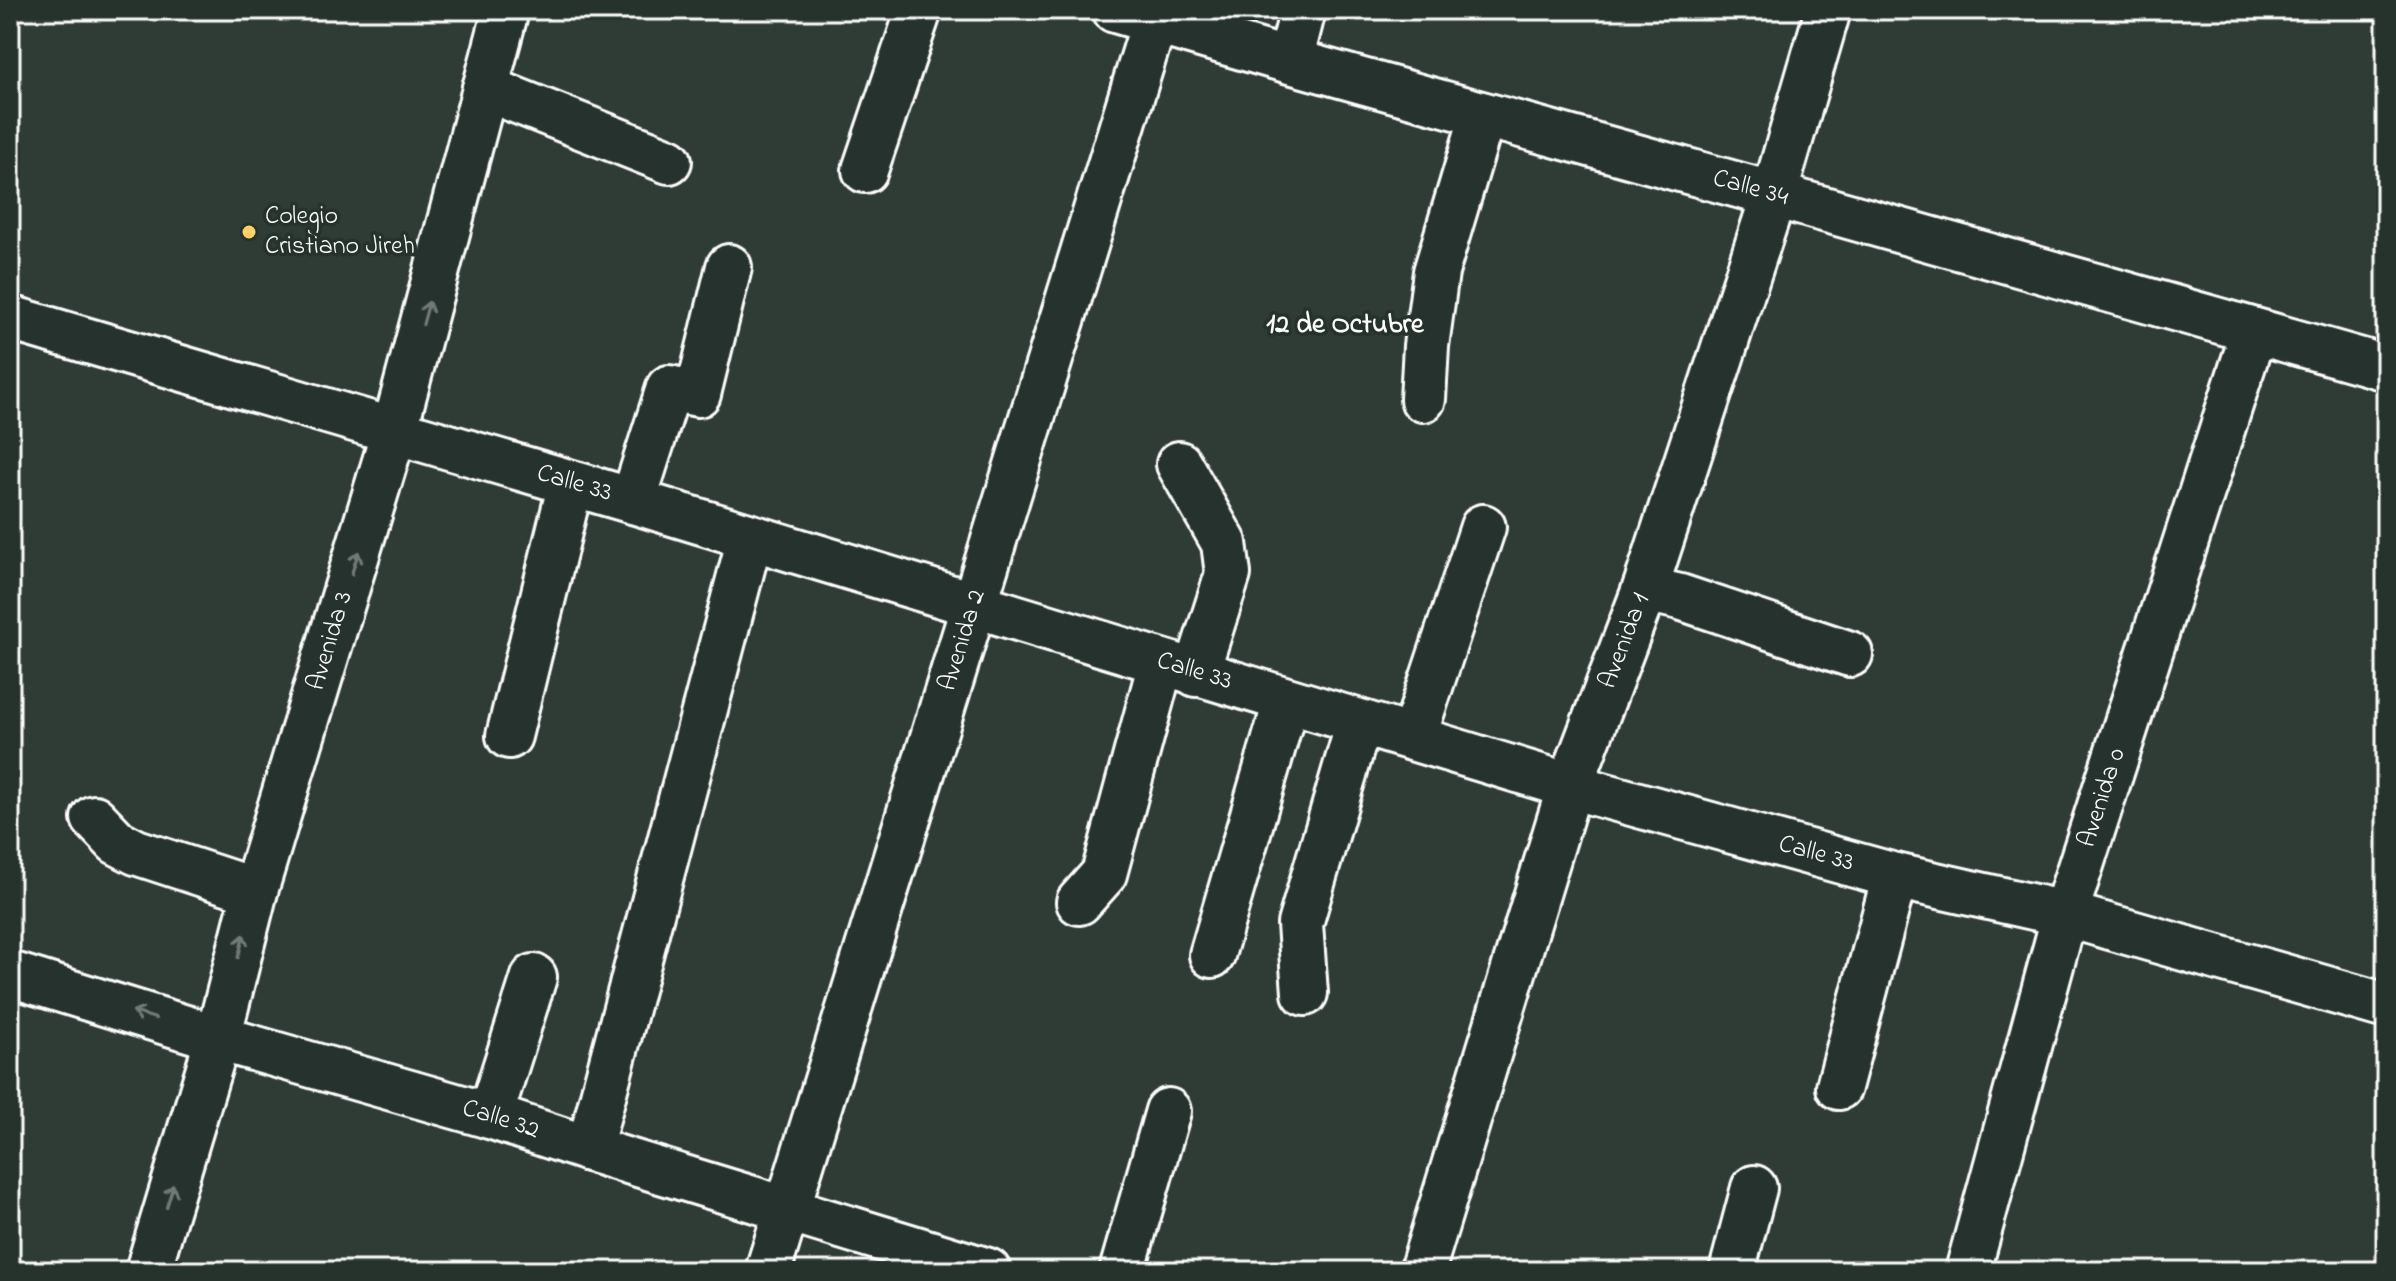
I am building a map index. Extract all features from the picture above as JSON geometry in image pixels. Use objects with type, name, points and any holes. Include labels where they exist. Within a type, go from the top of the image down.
[{"type":"street","name":"Avenida 3","points":[[148,1271],[218,1038],[255,891],[394,432],[506,10]]},
{"type":"street","points":[[865,170],[919,10]]},
{"type":"street","points":[[1290,61],[1303,10]]},
{"type":"street","name":"Avenida 1","points":[[1422,1271],[1570,786],[1645,589],[1774,195],[1828,10]]},
{"type":"street","name":"Calle 34","points":[[1143,14],[1290,61],[2386,368]]},
{"type":"street","name":"Avenida 2","points":[[768,1271],[975,605],[1143,14]]},
{"type":"street","points":[[485,88],[669,161]]},
{"type":"street","points":[[1423,399],[1426,346],[1436,272],[1483,115]]},
{"type":"street","points":[[633,501],[669,388],[698,394],[729,267]]},
{"type":"street","name":"Calle 33","points":[[10,318],[633,501],[1570,786],[1895,876],[2065,914],[2386,1006]]},
{"type":"street","name":"Avenida 0","points":[[1968,1271],[2065,914],[2254,331]]},
{"type":"street","points":[[1079,902],[1104,874],[1178,668],[1228,574],[1224,543],[1179,464]]},
{"type":"street","points":[[509,736],[571,483]]},
{"type":"street","points":[[1413,738],[1483,527]]},
{"type":"street","points":[[589,1149],[750,538]]},
{"type":"street","points":[[1645,589],[1680,597],[1850,654]]},
{"type":"street","points":[[1212,955],[1286,702]]},
{"type":"street","points":[[1305,993],[1300,924],[1359,723]]},
{"type":"street","points":[[94,818],[117,842],[136,852],[255,891]]},
{"type":"street","points":[[1839,1087],[1895,876]]},
{"type":"street","name":"Calle 32","points":[[10,974],[490,1116],[988,1271]]},
{"type":"street","points":[[490,1116],[534,977]]},
{"type":"street","points":[[1122,1271],[1168,1111]]},
{"type":"street","points":[[1732,1271],[1754,1188]]},
{"type":"place","name":"Colegio Cristiano Jireh","points":[[249,232]]},
{"type":"district","name":"12 de Octubre","points":[[1345,325]]}]
